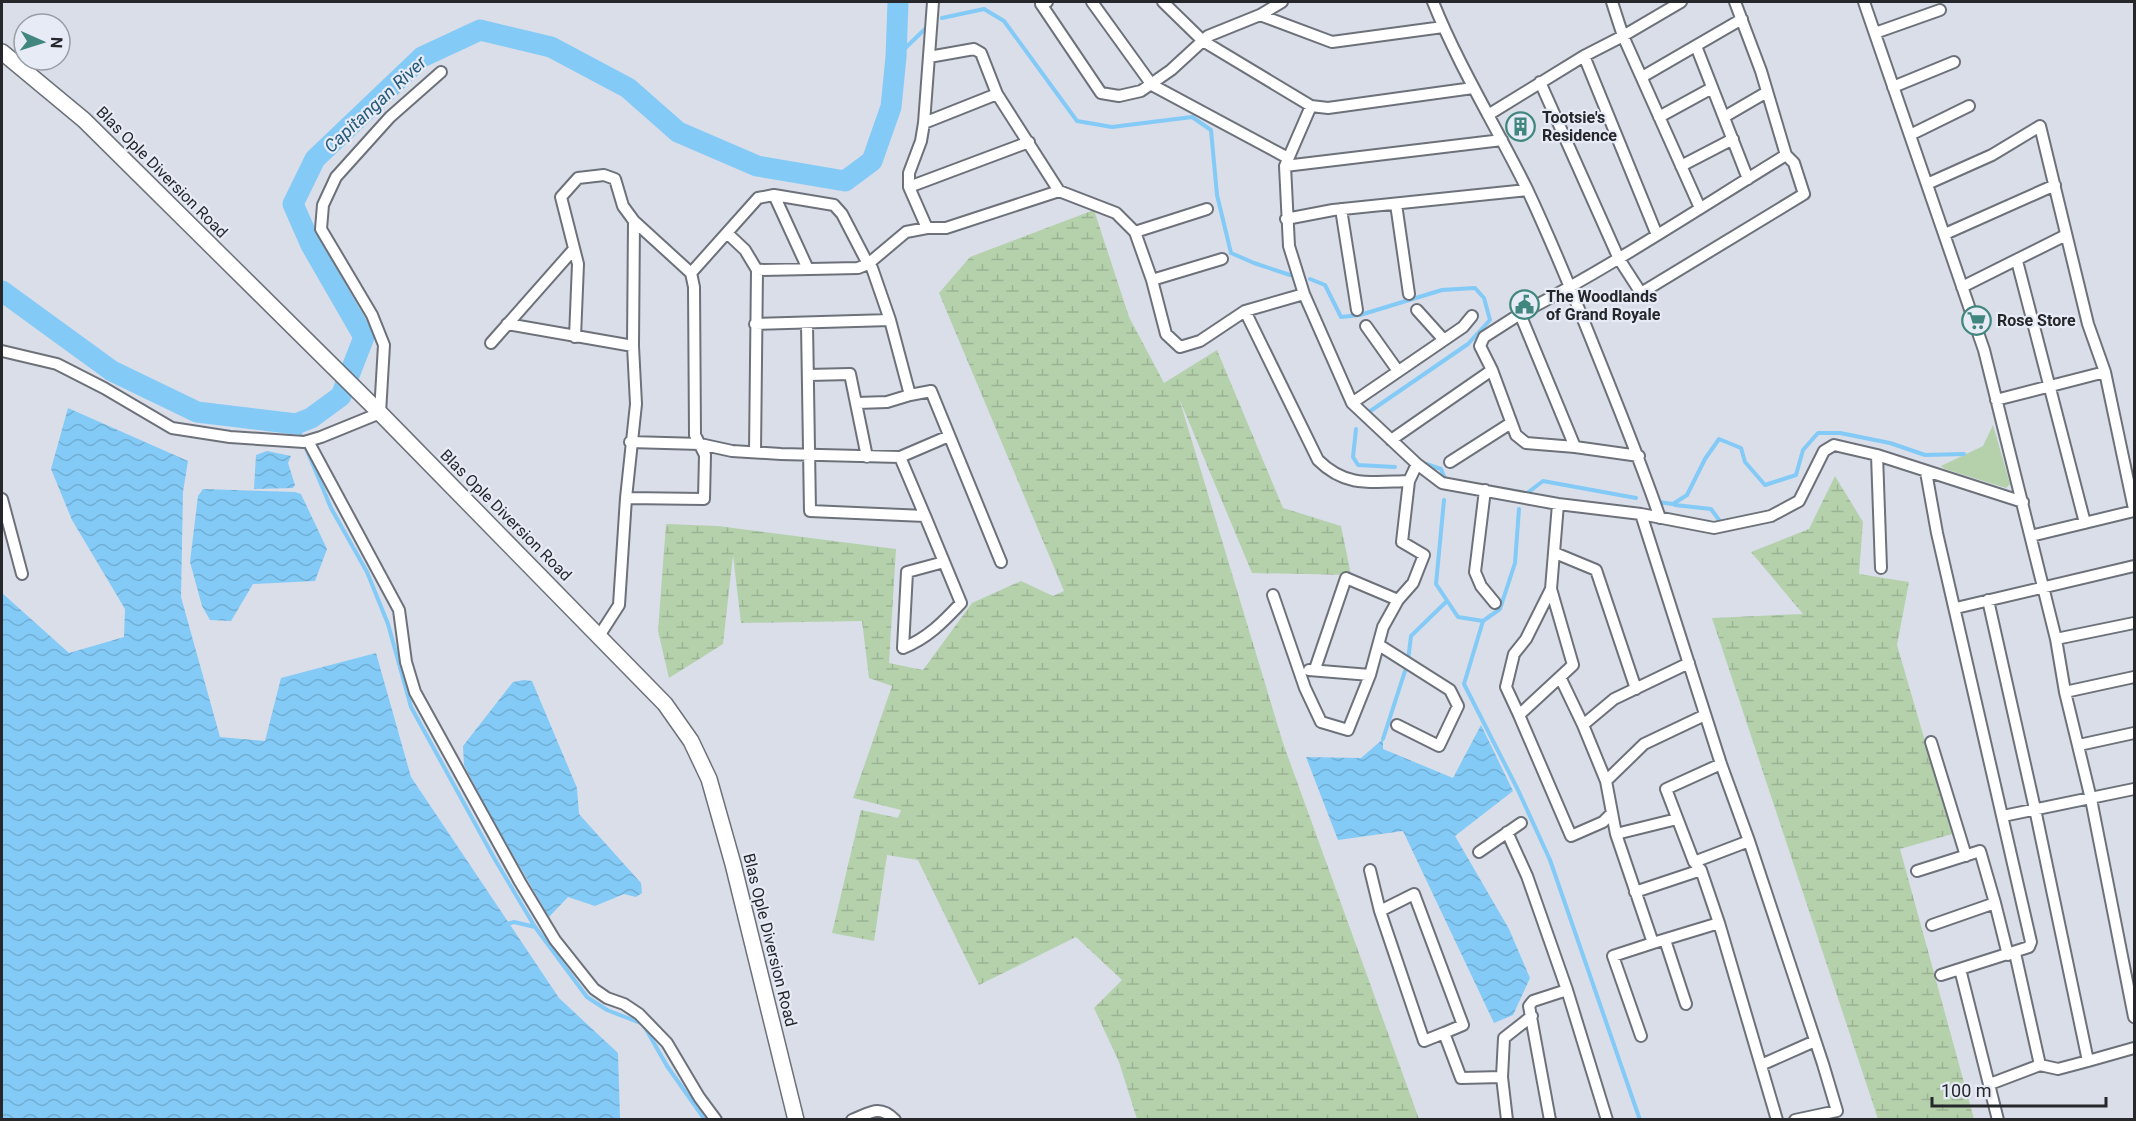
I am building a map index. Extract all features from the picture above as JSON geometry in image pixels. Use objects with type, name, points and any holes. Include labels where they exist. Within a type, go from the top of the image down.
[{"type":"main road","name":"Blas Ople Diversion Road","points":[[2,52],[84,120],[344,377],[665,704],[691,741],[709,779],[733,864],[796,1119]]},
{"type":"street","points":[[927,228],[909,187],[909,173],[921,141],[924,123],[933,2]]},
{"type":"street","points":[[1047,2],[1041,4],[1101,93],[1119,96],[1141,91],[1152,85],[1208,36],[1260,15],[1282,2]]},
{"type":"street","points":[[1092,2],[1152,85],[1286,162],[1502,140]]},
{"type":"street","points":[[1163,2],[1203,41],[1311,105],[1328,108],[1473,88]]},
{"type":"street","points":[[1433,2],[1473,88],[1527,190],[1639,456],[1660,518]]},
{"type":"street","points":[[1612,2],[1623,36],[1700,208]]},
{"type":"street","points":[[1488,115],[1584,56],[1681,2]]},
{"type":"street","points":[[1540,82],[1619,259],[1641,293],[1803,194],[1794,163],[1786,155],[1767,92],[1735,2]]},
{"type":"street","points":[[1864,2],[1984,350],[2056,639],[2065,692],[2091,799],[2134,1017]]},
{"type":"street","points":[[1875,33],[1940,10]]},
{"type":"street","points":[[1260,15],[1332,42],[1443,27]]},
{"type":"street","points":[[1642,77],[1742,19]]},
{"type":"street","points":[[1696,46],[1748,179]]},
{"type":"street","points":[[929,57],[974,49],[981,53],[997,94],[1059,191],[1116,213],[1135,232],[1152,280],[1166,334],[1180,347],[1200,341],[1245,311],[1304,294]]},
{"type":"street","points":[[1584,56],[1657,235]]},
{"type":"street","points":[[1893,87],[1954,62]]},
{"type":"street","points":[[2,351],[57,363],[172,428],[230,437],[306,442],[376,410],[384,345],[372,315],[321,229],[323,205],[336,177],[390,117],[441,72]]},
{"type":"street","points":[[1659,117],[1712,88]]},
{"type":"street","points":[[1724,117],[1767,92]]},
{"type":"street","points":[[924,123],[997,94]]},
{"type":"street","points":[[1311,105],[1286,162],[1286,219],[1289,246],[1304,294],[1352,403],[1417,464],[1442,483],[1558,504],[1641,514],[1714,528],[1771,516],[1799,501],[1824,451],[1834,445],[1877,455],[2023,502]]},
{"type":"street","points":[[1910,135],[1969,106]]},
{"type":"street","points":[[1927,184],[1992,155],[2040,126],[2088,324],[2105,372],[2134,510],[2031,536]]},
{"type":"street","points":[[1681,166],[1733,139]]},
{"type":"street","points":[[909,187],[1029,142]]},
{"type":"street","points":[[1639,456],[1526,443],[1516,435],[1492,370],[1480,346],[1484,337],[1520,314],[1619,259],[1786,155]]},
{"type":"street","points":[[575,337],[578,264],[561,197],[578,178],[604,175],[615,179],[623,206],[634,221],[691,273],[694,287],[695,435],[705,455],[704,499],[626,498]]},
{"type":"street","points":[[1945,234],[2055,185]]},
{"type":"street","points":[[1286,219],[1341,209],[1527,190]]},
{"type":"street","points":[[757,270],[858,268],[868,264],[906,232],[927,228],[946,228],[1059,191]]},
{"type":"street","points":[[774,195],[808,268]]},
{"type":"street","points":[[691,273],[758,198],[774,195],[834,205],[842,214],[872,268],[890,321],[910,395]]},
{"type":"street","points":[[1396,204],[1409,294]]},
{"type":"street","points":[[1135,232],[1207,209]]},
{"type":"street","points":[[1341,209],[1357,310]]},
{"type":"street","points":[[599,636],[619,605],[630,442],[636,404],[633,346],[634,221]]},
{"type":"street","points":[[727,233],[745,250],[757,270],[755,452]]},
{"type":"street","points":[[1962,287],[2066,235]]},
{"type":"street","points":[[491,343],[574,249]]},
{"type":"street","points":[[1152,280],[1222,259]]},
{"type":"street","points":[[2017,261],[2085,522]]},
{"type":"street","points":[[1417,310],[1444,340]]},
{"type":"street","points":[[1245,311],[1318,460],[1330,472],[1350,481],[1408,482]]},
{"type":"street","points":[[1520,314],[1575,447]]},
{"type":"street","points":[[1352,403],[1463,327],[1472,316]]},
{"type":"street","points":[[755,324],[890,321]]},
{"type":"street","points":[[507,324],[633,346]]},
{"type":"street","points":[[807,324],[810,511],[925,516]]},
{"type":"street","points":[[1366,326],[1398,371]]},
{"type":"street","points":[[1391,440],[1492,370]]},
{"type":"street","points":[[1996,400],[2105,372]]},
{"type":"street","points":[[808,375],[850,374],[867,457]]},
{"type":"street","points":[[857,403],[887,402],[931,391],[1001,562]]},
{"type":"street","points":[[1450,462],[1511,423]]},
{"type":"street","points":[[630,442],[700,444],[732,451],[900,457],[949,435]]},
{"type":"street","points":[[306,442],[399,609],[406,662],[415,692],[520,882],[555,940],[594,989],[639,1014],[667,1043],[699,1097],[716,1119]]},
{"type":"street","points":[[1877,455],[1881,568]]},
{"type":"street","points":[[900,457],[925,516],[961,603],[937,628],[919,641],[903,648],[907,572],[944,562]]},
{"type":"street","points":[[1273,595],[1305,688],[1322,722],[1348,730],[1370,675],[1383,627],[1398,600],[1413,583],[1424,555],[1402,542],[1408,482],[1417,464]]},
{"type":"street","points":[[1926,472],[1937,533],[2031,942],[2029,947],[2011,954],[1941,975]]},
{"type":"street","points":[[1485,490],[1475,572],[1481,586],[1495,603]]},
{"type":"street","points":[[2,499],[21,574]]},
{"type":"street","points":[[1558,504],[1551,589],[1526,639],[1514,654],[1506,687],[1571,836],[1603,822],[1611,814]]},
{"type":"street","points":[[1641,514],[1721,764],[1749,841],[1837,1112],[1795,1119]]},
{"type":"street","points":[[1555,553],[1596,570],[1636,689]]},
{"type":"street","points":[[1956,608],[2134,566]]},
{"type":"street","points":[[1315,669],[1346,578],[1398,600]]},
{"type":"street","points":[[1519,715],[1573,665],[1551,589]]},
{"type":"street","points":[[1988,600],[2088,1061]]},
{"type":"street","points":[[2056,639],[2134,623]]},
{"type":"street","points":[[1379,645],[1450,690],[1458,706],[1439,746],[1396,725]]},
{"type":"street","points":[[1583,725],[1614,699],[1689,663]]},
{"type":"street","points":[[1299,671],[1315,669],[1370,675]]},
{"type":"street","points":[[1560,677],[1606,781],[1616,834],[1653,943]]},
{"type":"street","points":[[2065,692],[2134,677]]},
{"type":"street","points":[[1606,781],[1644,744],[1705,715]]},
{"type":"street","points":[[2079,745],[2134,733]]},
{"type":"street","points":[[1931,742],[1966,855]]},
{"type":"street","points":[[1721,764],[1666,789],[1719,923],[1777,1119]]},
{"type":"street","points":[[2003,816],[2134,789]]},
{"type":"street","points":[[1616,834],[1677,819]]},
{"type":"street","points":[[1479,852],[1521,823]]},
{"type":"street","points":[[1507,832],[1527,876],[1567,990],[1607,1119]]},
{"type":"street","points":[[1635,892],[1698,866],[1749,841]]},
{"type":"street","points":[[1917,871],[1980,851],[2011,954],[2040,1065]]},
{"type":"street","points":[[1370,870],[1380,911],[1424,1041],[1463,1025],[1414,894],[1380,911]]},
{"type":"street","points":[[1932,925],[1995,903]]},
{"type":"street","points":[[1641,1036],[1613,956],[1719,923]]},
{"type":"street","points":[[1665,940],[1686,1004]]},
{"type":"street","points":[[1960,969],[1998,1119]]},
{"type":"street","points":[[1550,1119],[1529,1006],[1533,1001],[1567,990]]},
{"type":"street","points":[[1507,1119],[1502,1077],[1504,1038],[1532,1016]]},
{"type":"street","points":[[1444,1033],[1461,1078],[1502,1077]]},
{"type":"street","points":[[1761,1065],[1815,1041]]},
{"type":"street","points":[[1990,1084],[2040,1065],[2058,1069],[2134,1048]]},
{"type":"street","points":[[852,1119],[877,1110],[887,1112],[895,1119]]},
{"type":"green space","points":[[1094,210],[1129,317],[1164,383],[1217,350],[1283,508],[1341,526],[1351,575],[1252,573],[1179,398],[1283,743],[1419,1119],[1137,1119],[1119,1062],[1094,1008],[1122,980],[1076,937],[979,985],[918,860],[887,855],[874,941],[832,933],[861,810],[898,818],[901,810],[853,798],[892,686],[869,678],[862,621],[741,623],[733,555],[723,644],[669,678],[658,631],[666,524],[718,526],[896,549],[889,663],[923,670],[972,603],[1021,581],[1053,596],[1064,591],[939,293],[970,257]]},
{"type":"green space","points":[[1993,425],[2010,484],[2006,488],[1941,466],[1983,446]]},
{"type":"green space","points":[[1835,476],[1863,522],[1859,574],[1909,582],[1897,645],[1952,834],[1900,849],[1974,1119],[1878,1119],[1712,618],[1803,614],[1751,552],[1809,529]]},
{"type":"water","points":[[68,408],[188,461],[183,492],[181,597],[220,737],[265,741],[281,678],[376,653],[411,777],[559,998],[618,1053],[620,1119],[2,1119],[2,593],[69,653],[124,637],[125,609],[72,520],[51,469]]},
{"type":"water","points":[[267,451],[291,456],[288,463],[295,485],[293,488],[254,489],[256,455]]},
{"type":"water","points":[[203,489],[301,494],[327,549],[315,581],[253,584],[231,621],[210,620],[202,606],[190,562],[198,496]]},
{"type":"water","points":[[532,681],[577,788],[579,814],[641,883],[642,893],[636,897],[624,894],[595,906],[568,897],[549,917],[491,817],[464,765],[463,746],[513,682]]},
{"type":"water","points":[[1481,725],[1513,791],[1455,836],[1509,929],[1530,978],[1513,1015],[1494,1023],[1403,831],[1338,840],[1306,757],[1361,758],[1383,739],[1383,749],[1453,778]]},
{"type":"waterway","name":"Capitangan River","points":[[2,291],[112,371],[197,412],[296,424],[311,418],[341,396],[364,337],[311,245],[293,204],[315,159],[422,57],[480,30],[551,47],[628,88],[678,132],[757,166],[845,181],[872,161],[891,107],[898,2]]},
{"type":"waterway","points":[[942,18],[984,9],[1004,21],[1077,121],[1112,127],[1192,117],[1211,130],[1217,195],[1231,253],[1290,275]]},
{"type":"waterway","points":[[896,57],[925,29]]},
{"type":"waterway","points":[[1310,279],[1325,285],[1341,317],[1360,315],[1442,290],[1475,288],[1484,298],[1490,320],[1468,344],[1366,414]]},
{"type":"waterway","points":[[296,424],[331,508],[367,572],[388,624],[411,707],[494,858],[535,927],[587,997],[607,1010],[643,1024],[667,1066],[705,1120]]},
{"type":"waterway","points":[[1356,429],[1353,457],[1358,465],[1395,467]]},
{"type":"waterway","points":[[1658,502],[1673,504],[1687,495],[1705,459],[1719,439],[1741,448],[1745,462],[1765,485],[1796,475],[1803,450],[1818,433],[1840,433],[1890,443],[1925,455],[1964,454]]},
{"type":"waterway","points":[[1420,462],[1441,469],[1446,481]]},
{"type":"waterway","points":[[1526,494],[1543,481],[1636,498]]},
{"type":"waterway","points":[[1444,500],[1436,584],[1458,617],[1483,621],[1500,609],[1515,563],[1519,509]]},
{"type":"waterway","points":[[1675,505],[1711,509],[1722,524]]},
{"type":"waterway","points":[[1408,661],[1411,636],[1447,601]]},
{"type":"waterway","points":[[1483,621],[1464,684],[1518,790],[1550,860],[1640,1120]]},
{"type":"waterway","points":[[1383,739],[1405,671]]},
{"type":"waterway","points":[[504,925],[514,922],[535,927]]},
{"type":"place","name":"Tootsie's Residence","points":[[1521,126]]},
{"type":"place","name":"The Woodlands of Grand Royale","points":[[1525,305]]},
{"type":"place","name":"Rose Store","points":[[1976,320]]}]
